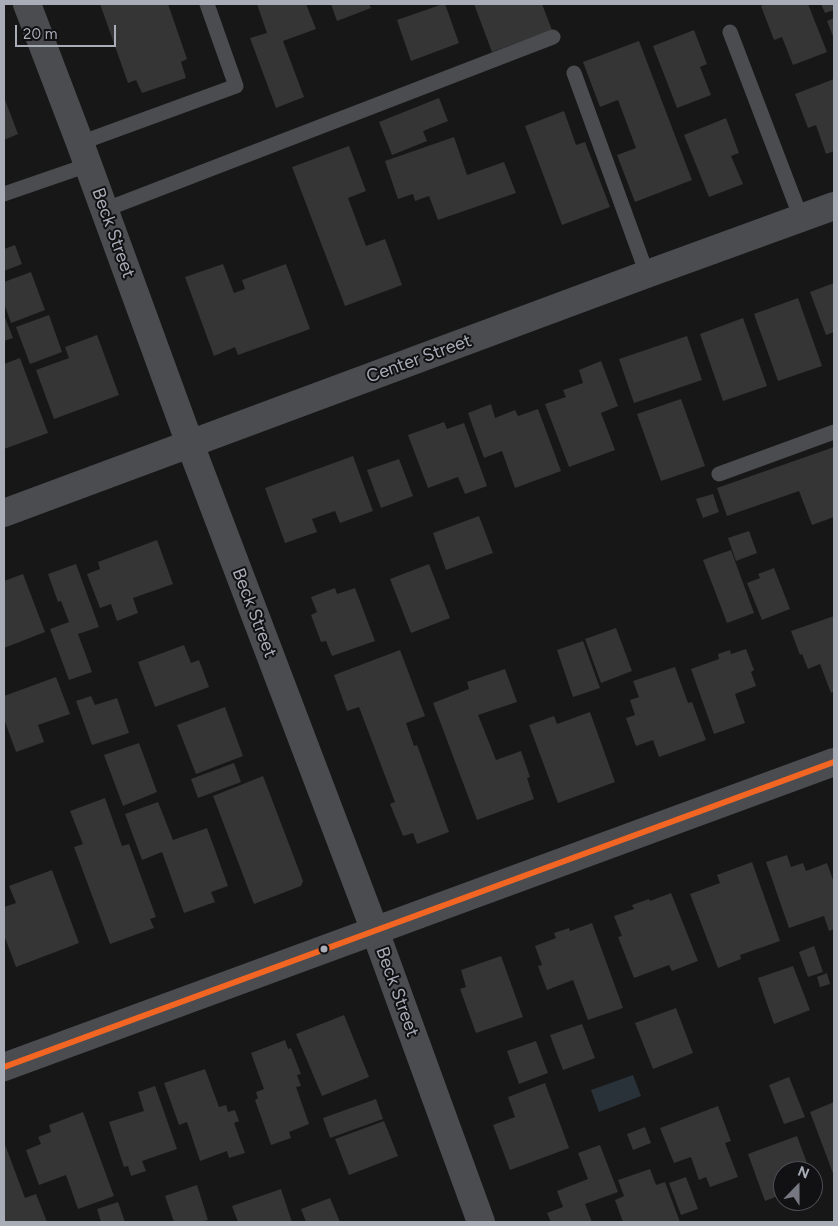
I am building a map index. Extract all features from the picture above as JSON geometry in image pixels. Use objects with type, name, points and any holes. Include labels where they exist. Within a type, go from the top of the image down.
[{"type":"street","name":"Beck Street","points":[[27,4],[190,444],[375,931],[481,1222]]},
{"type":"street","name":"Center Street","points":[[4,513],[834,206]]},
{"type":"street","points":[[4,1067],[834,762]]},
{"type":"lane","points":[[4,194],[84,154],[236,86],[207,4]]},
{"type":"lane","points":[[730,32],[801,218]]},
{"type":"lane","points":[[104,210],[553,37]]},
{"type":"lane","points":[[574,73],[647,274]]},
{"type":"lane","points":[[719,474],[834,432]]},
{"type":"shaded area","points":[[633,1075],[641,1096],[599,1112],[591,1090]]},
{"type":"building","points":[[100,4],[168,4],[187,59],[181,62],[186,78],[142,93],[136,80],[128,83]]},
{"type":"building","points":[[257,4],[306,4],[316,29],[283,41],[304,97],[276,108],[250,38],[267,33]]},
{"type":"building","points":[[331,4],[369,4],[371,8],[337,21]]},
{"type":"building","points":[[445,4],[459,43],[411,61],[397,20]]},
{"type":"building","points":[[474,4],[542,4],[552,30],[492,52]]},
{"type":"building","points":[[766,4],[808,4],[827,52],[793,65],[782,37],[774,40],[761,6]]},
{"type":"building","points":[[821,4],[834,4],[834,10],[825,13]]},
{"type":"building","points":[[834,18],[834,39],[827,21]]},
{"type":"building","points":[[694,30],[707,64],[700,67],[711,95],[677,108],[653,46]]},
{"type":"building","points":[[639,41],[692,180],[635,202],[617,155],[636,148],[618,100],[600,107],[583,62]]},
{"type":"building","points":[[834,79],[834,151],[826,154],[816,125],[808,128],[795,94]]},
{"type":"building","points":[[4,97],[18,134],[4,140]]},
{"type":"building","points":[[439,98],[448,121],[423,131],[427,141],[392,155],[379,122]]},
{"type":"building","points":[[564,111],[576,145],[585,142],[610,207],[562,225],[525,126]]},
{"type":"building","points":[[726,118],[739,153],[731,156],[743,184],[709,197],[684,135]]},
{"type":"building","points":[[454,137],[467,175],[504,162],[516,193],[438,220],[429,196],[415,201],[413,194],[398,199],[385,161]]},
{"type":"building","points":[[349,146],[366,191],[348,198],[366,246],[385,239],[402,285],[345,306],[292,167]]},
{"type":"building","points":[[15,245],[22,264],[4,271],[4,249]]},
{"type":"building","points":[[223,264],[234,293],[245,289],[242,280],[286,264],[310,329],[238,355],[235,347],[214,356],[185,277]]},
{"type":"building","points":[[31,272],[45,310],[11,323],[4,303],[4,282]]},
{"type":"building","points":[[834,283],[834,332],[826,335],[810,292]]},
{"type":"building","points":[[798,298],[822,366],[778,381],[754,314]]},
{"type":"building","points":[[4,315],[13,338],[4,341]]},
{"type":"building","points":[[49,315],[62,352],[30,364],[16,327]]},
{"type":"building","points":[[743,318],[767,386],[723,401],[700,334]]},
{"type":"building","points":[[97,335],[119,395],[54,419],[36,370],[69,358],[65,347]]},
{"type":"building","points":[[687,336],[702,380],[634,403],[619,359]]},
{"type":"building","points":[[20,358],[48,433],[4,449],[4,364]]},
{"type":"building","points":[[601,361],[618,406],[601,413],[615,450],[569,467],[545,404],[566,397],[563,390],[583,383],[579,370]]},
{"type":"building","points":[[681,399],[705,466],[661,481],[637,414]]},
{"type":"building","points":[[491,404],[495,418],[515,410],[518,416],[538,409],[561,471],[515,488],[502,451],[484,458],[468,413]]},
{"type":"building","points":[[444,422],[447,429],[464,423],[487,486],[465,494],[458,477],[428,488],[408,435]]},
{"type":"building","points":[[834,447],[834,517],[812,525],[799,491],[727,516],[717,488]]},
{"type":"building","points":[[353,456],[373,511],[340,523],[335,511],[312,519],[317,532],[285,543],[265,488]]},
{"type":"building","points":[[399,459],[413,496],[381,508],[367,470]]},
{"type":"building","points":[[713,494],[719,512],[703,518],[696,499]]},
{"type":"building","points":[[479,516],[493,553],[446,570],[433,533]]},
{"type":"building","points":[[749,531],[757,553],[736,561],[728,538]]},
{"type":"building","points":[[157,540],[173,584],[133,598],[138,613],[117,621],[111,604],[100,608],[87,574],[100,569],[98,562]]},
{"type":"building","points":[[731,550],[754,613],[727,623],[703,560]]},
{"type":"building","points":[[76,564],[99,627],[78,634],[92,672],[69,680],[50,629],[69,622],[61,601],[58,602],[48,574]]},
{"type":"building","points":[[429,564],[450,618],[411,633],[390,579]]},
{"type":"building","points":[[774,568],[790,609],[762,620],[747,583],[760,578],[758,574]]},
{"type":"building","points":[[23,574],[45,632],[4,648],[4,581]]},
{"type":"building","points":[[335,588],[337,594],[355,588],[375,641],[332,656],[326,641],[321,642],[311,615],[317,612],[311,597]]},
{"type":"building","points":[[834,616],[834,691],[831,693],[820,664],[808,669],[802,654],[800,655],[791,631]]},
{"type":"building","points":[[616,628],[632,671],[601,683],[585,639]]},
{"type":"building","points":[[583,641],[600,688],[573,697],[557,650]]},
{"type":"building","points":[[184,645],[191,663],[199,660],[209,687],[155,707],[138,662]]},
{"type":"building","points":[[746,649],[754,670],[751,672],[756,686],[735,694],[745,723],[714,734],[691,669],[719,659],[718,654],[730,650],[731,654]]},
{"type":"building","points":[[400,650],[425,716],[406,723],[414,746],[417,745],[449,832],[417,844],[413,833],[403,836],[390,804],[395,802],[359,707],[347,711],[334,675]]},
{"type":"building","points":[[675,667],[688,703],[692,702],[706,740],[659,757],[653,740],[636,746],[626,718],[635,715],[630,700],[639,697],[633,681]]},
{"type":"building","points":[[505,669],[517,702],[478,715],[496,760],[521,751],[530,777],[527,778],[534,799],[477,820],[433,703],[469,689],[467,682]]},
{"type":"building","points":[[56,677],[70,714],[38,725],[44,742],[16,752],[4,719],[4,696]]},
{"type":"building","points":[[91,696],[95,705],[117,698],[129,733],[92,745],[76,701]]},
{"type":"building","points":[[225,707],[243,756],[196,774],[177,725]]},
{"type":"building","points":[[590,712],[615,782],[558,803],[529,725],[554,716],[557,724]]},
{"type":"building","points":[[139,743],[157,792],[123,806],[104,755]]},
{"type":"building","points":[[234,763],[241,782],[198,798],[191,779]]},
{"type":"building","points":[[263,776],[303,881],[301,886],[254,904],[213,796]]},
{"type":"building","points":[[105,798],[122,846],[129,844],[156,917],[150,919],[154,928],[110,944],[74,847],[83,844],[70,811]]},
{"type":"building","points":[[158,802],[173,840],[207,828],[228,886],[211,892],[215,902],[184,913],[162,852],[142,860],[125,814]]},
{"type":"building","points":[[787,855],[791,867],[803,863],[806,871],[827,863],[834,883],[834,929],[829,931],[824,916],[789,928],[766,862]]},
{"type":"building","points":[[752,862],[780,941],[740,955],[741,959],[718,968],[690,894],[720,883],[717,875]]},
{"type":"building","points":[[52,870],[79,943],[16,967],[4,935],[4,907],[16,903],[9,886]]},
{"type":"building","points":[[671,893],[698,961],[672,971],[669,965],[634,978],[618,937],[622,936],[614,916],[634,909],[632,905]]},
{"type":"building","points":[[592,923],[623,1008],[588,1020],[573,980],[547,990],[538,966],[542,965],[535,946],[556,938],[554,933],[569,928],[570,931]]},
{"type":"building","points":[[814,946],[823,972],[808,977],[799,952]]},
{"type":"building","points":[[501,956],[523,1017],[476,1033],[460,989],[466,987],[461,970]]},
{"type":"building","points":[[793,966],[810,1010],[774,1024],[758,978]]},
{"type":"building","points":[[827,973],[830,984],[820,987],[817,977]]},
{"type":"building","points":[[676,1008],[693,1053],[653,1069],[635,1023]]},
{"type":"building","points":[[344,1015],[369,1077],[322,1096],[296,1034]]},
{"type":"building","points":[[582,1024],[595,1058],[563,1070],[550,1035]]},
{"type":"building","points":[[285,1040],[288,1049],[291,1048],[301,1074],[297,1075],[301,1086],[296,1087],[309,1124],[289,1132],[291,1138],[271,1145],[255,1100],[258,1098],[256,1092],[264,1089],[251,1053]]},
{"type":"building","points":[[536,1041],[548,1073],[519,1084],[507,1051]]},
{"type":"building","points":[[205,1069],[219,1107],[226,1105],[228,1112],[235,1110],[239,1121],[234,1123],[245,1153],[229,1158],[227,1151],[200,1161],[187,1122],[179,1125],[164,1083]]},
{"type":"building","points":[[789,1077],[805,1117],[784,1124],[769,1085]]},
{"type":"building","points":[[545,1083],[569,1148],[510,1170],[493,1125],[515,1117],[508,1097]]},
{"type":"building","points":[[155,1086],[177,1149],[142,1161],[146,1171],[131,1176],[128,1166],[124,1167],[109,1122],[144,1111],[138,1092]]},
{"type":"building","points":[[376,1099],[383,1119],[330,1138],[323,1118]]},
{"type":"building","points":[[834,1102],[834,1176],[810,1112]]},
{"type":"building","points":[[718,1106],[731,1141],[725,1143],[738,1177],[710,1187],[706,1177],[699,1180],[691,1157],[674,1163],[660,1128]]},
{"type":"building","points":[[83,1112],[114,1196],[78,1209],[66,1175],[39,1185],[26,1150],[41,1144],[38,1137],[51,1132],[49,1125]]},
{"type":"building","points":[[384,1121],[398,1156],[349,1175],[335,1139]]},
{"type":"building","points":[[645,1127],[651,1143],[633,1150],[627,1134]]},
{"type":"building","points":[[797,1136],[806,1161],[773,1161],[773,1198],[765,1201],[748,1154]]},
{"type":"building","points":[[4,1142],[25,1198],[36,1194],[47,1222],[4,1222]]},
{"type":"building","points":[[600,1145],[618,1192],[585,1204],[592,1222],[551,1222],[547,1213],[563,1207],[557,1191],[588,1179],[578,1153]]},
{"type":"building","points":[[650,1169],[656,1185],[665,1182],[680,1222],[623,1222],[615,1200],[624,1196],[618,1180]]},
{"type":"building","points":[[686,1177],[698,1209],[681,1215],[669,1183]]},
{"type":"building","points":[[197,1185],[208,1220],[201,1222],[174,1222],[165,1196]]},
{"type":"building","points":[[281,1189],[292,1222],[238,1222],[232,1206]]},
{"type":"building","points":[[330,1198],[340,1222],[306,1222],[301,1209]]},
{"type":"building","points":[[118,1202],[125,1222],[101,1222],[97,1209]]},
{"type":"transit line","points":[[4,1067],[834,762]]}]
